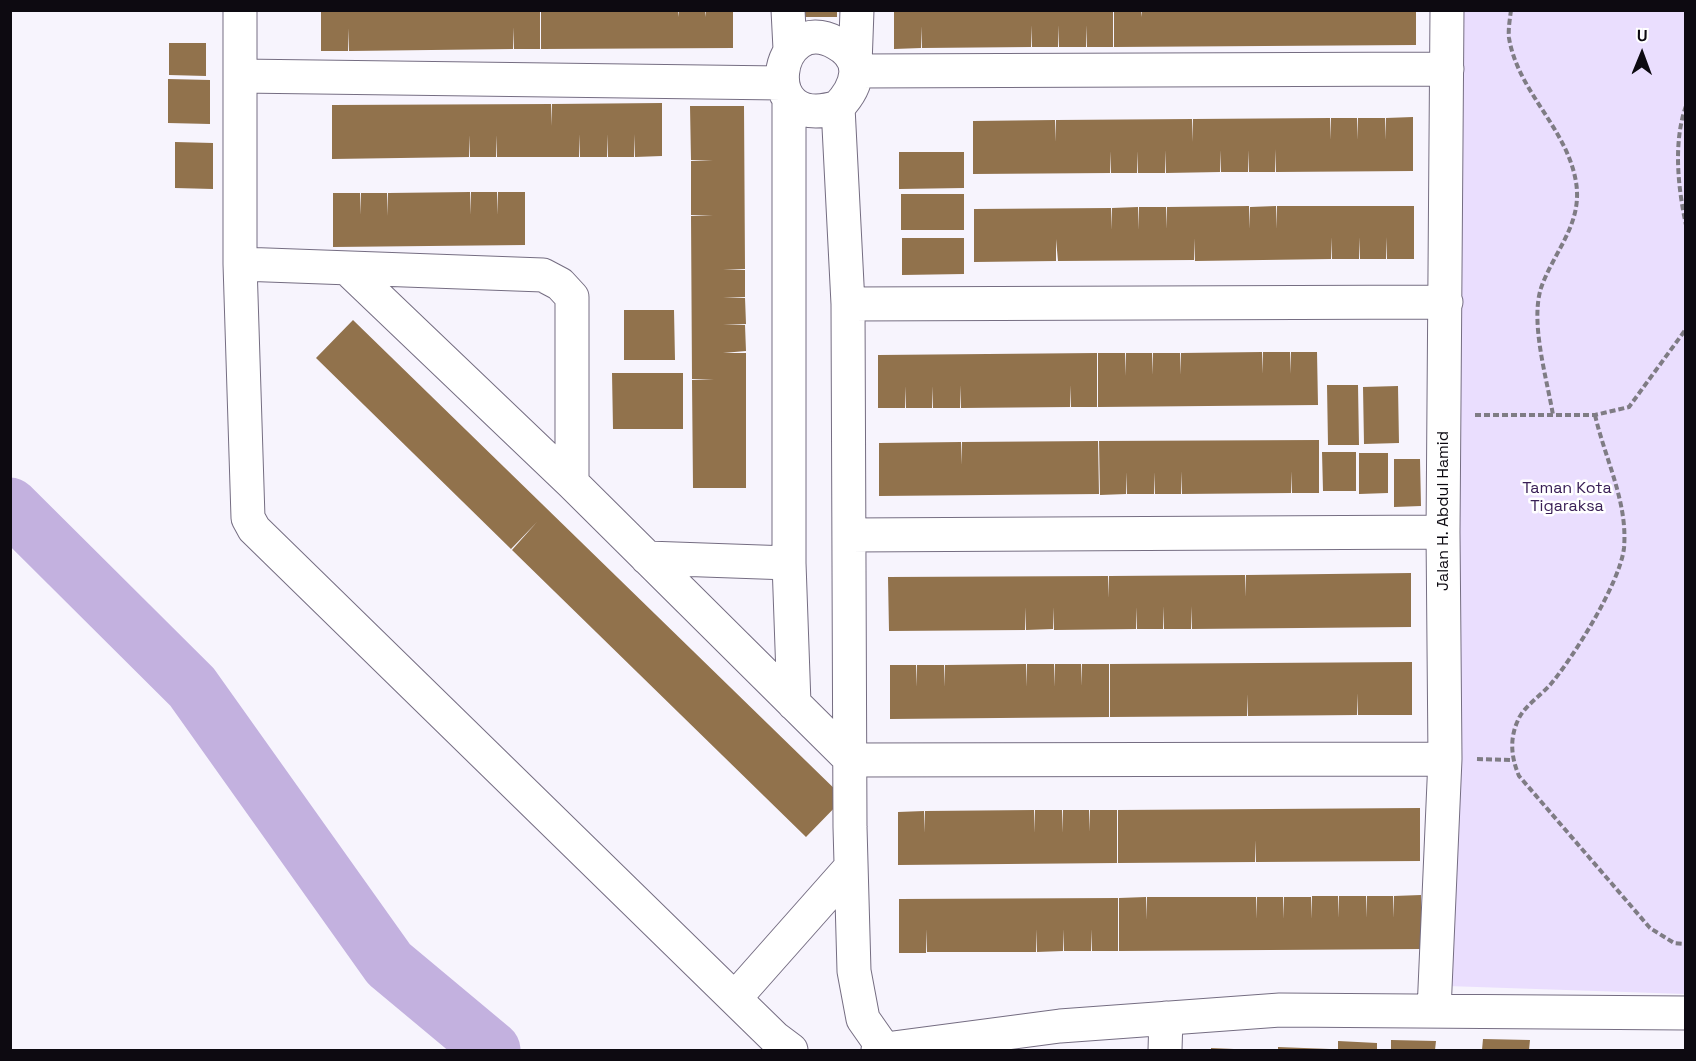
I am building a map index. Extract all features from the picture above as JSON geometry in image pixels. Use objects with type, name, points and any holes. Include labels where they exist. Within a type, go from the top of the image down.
[{"type":"street","points":[[240,10],[240,264],[246,508],[254,529],[775,1038],[791,1050]]},
{"type":"street","points":[[788,10],[790,49],[782,65],[785,91],[789,563],[794,704]]},
{"type":"street","points":[[240,76],[785,91],[803,109],[821,112],[838,107],[853,92],[856,68],[857,10]]},
{"type":"street","name":"Jalan H. Abdul Hamid","points":[[1434,1011],[1445,759],[1443,532],[1447,10]]},
{"type":"street","points":[[790,49],[808,38],[828,38],[846,48],[856,68]]},
{"type":"street","points":[[856,68],[1447,69]]},
{"type":"street","points":[[838,107],[848,304],[851,867],[858,995],[863,1019],[881,1050],[1060,1026],[1280,1010],[1686,1013]]},
{"type":"street","points":[[240,264],[349,270],[543,275],[560,284],[572,297],[573,483]]},
{"type":"street","points":[[349,270],[573,483],[850,760],[1445,759]]},
{"type":"street","points":[[848,304],[1446,302]]},
{"type":"street","points":[[849,534],[1443,532]]},
{"type":"street","points":[[647,558],[789,563]]},
{"type":"street","points":[[735,998],[851,867]]},
{"type":"street","points":[[1166,1018],[1166,1050]]},
{"type":"path","points":[[1511,10],[1509,36],[1518,70],[1568,151],[1576,183],[1576,216],[1541,289],[1537,315],[1553,415]]},
{"type":"path","points":[[1686,106],[1678,161],[1680,201],[1686,225]]},
{"type":"path","points":[[1445,414],[1595,415],[1629,406],[1686,329]]},
{"type":"path","points":[[1595,415],[1604,454],[1624,509],[1623,550],[1616,578],[1600,609],[1551,683],[1519,717],[1512,740],[1512,760],[1519,776],[1650,928],[1674,943],[1686,944]]},
{"type":"green space","name":"Taman Kota Tigaraksa","points":[[1448,11],[1685,11],[1685,994],[1447,986]]},
{"type":"building","points":[[321,10],[540,10],[540,49],[514,49],[514,27],[513,49],[349,51],[348,28],[348,51],[321,51]]},
{"type":"building","points":[[541,10],[678,10],[678,17],[679,10],[705,10],[706,17],[706,10],[733,10],[733,48],[541,49]]},
{"type":"building","points":[[799,10],[837,10],[837,17],[800,17]]},
{"type":"building","points":[[894,10],[1113,10],[1113,47],[1087,47],[1086,25],[1086,47],[1059,47],[1058,25],[1058,47],[1032,47],[1031,25],[1031,47],[922,48],[921,26],[921,48],[894,49]]},
{"type":"building","points":[[1114,10],[1141,10],[1141,17],[1142,10],[1416,10],[1416,45],[1114,47]]},
{"type":"building","points":[[169,43],[206,43],[206,76],[169,75]]},
{"type":"building","points":[[168,79],[210,80],[210,124],[168,123]]},
{"type":"building","points":[[662,103],[662,156],[635,157],[634,134],[634,157],[608,157],[607,134],[607,157],[580,157],[579,134],[579,157],[497,157],[497,135],[496,157],[470,157],[469,135],[469,157],[332,159],[332,105],[551,104],[551,126],[552,104]]},
{"type":"building","points":[[690,106],[744,106],[745,269],[723,269],[745,270],[745,297],[723,297],[745,298],[746,324],[723,325],[745,325],[746,351],[723,353],[746,353],[746,488],[693,488],[692,380],[714,380],[692,379],[691,216],[713,216],[691,215],[691,161],[713,160],[691,160]]},
{"type":"building","points":[[1413,117],[1413,171],[1276,172],[1275,149],[1275,172],[1249,172],[1249,150],[1248,172],[1221,172],[1221,150],[1220,172],[1166,173],[1165,150],[1165,173],[1138,173],[1138,151],[1137,173],[1111,173],[1110,151],[1110,173],[973,174],[973,121],[1055,120],[1055,142],[1056,120],[1192,119],[1192,142],[1193,119],[1330,118],[1331,140],[1331,118],[1357,118],[1358,140],[1358,118],[1385,118],[1386,140],[1386,118]]},
{"type":"building","points":[[175,142],[213,143],[213,189],[175,188]]},
{"type":"building","points":[[899,152],[964,152],[964,188],[899,189]]},
{"type":"building","points":[[470,192],[470,215],[471,192],[497,192],[498,215],[498,192],[525,192],[525,245],[333,247],[333,193],[360,193],[360,215],[361,193],[387,193],[387,216],[388,193]]},
{"type":"building","points":[[901,194],[964,194],[964,230],[901,230]]},
{"type":"building","points":[[1249,206],[1249,229],[1250,207],[1276,206],[1277,229],[1277,206],[1414,206],[1414,259],[1387,259],[1386,237],[1386,259],[1360,259],[1359,237],[1359,259],[1332,259],[1331,237],[1331,259],[1195,261],[1194,238],[1194,260],[1058,261],[1056,239],[1056,261],[974,262],[974,209],[1111,208],[1112,230],[1112,208],[1138,207],[1139,230],[1139,207],[1166,207],[1167,229],[1167,207]]},
{"type":"building","points":[[902,238],[964,238],[964,274],[902,275]]},
{"type":"building","points":[[624,310],[674,310],[675,360],[624,360]]},
{"type":"building","points":[[353,320],[844,798],[806,837],[512,550],[537,522],[511,549],[316,358]]},
{"type":"building","points":[[1262,352],[1262,374],[1263,352],[1290,352],[1290,374],[1291,352],[1317,352],[1318,405],[1098,407],[1098,353],[1125,353],[1125,376],[1126,353],[1152,353],[1153,375],[1153,353],[1180,353],[1181,375],[1181,353]]},
{"type":"building","points":[[1097,353],[1097,407],[1071,407],[1071,385],[1070,407],[961,408],[961,385],[960,408],[933,408],[932,386],[932,408],[906,408],[905,386],[905,408],[878,408],[878,355]]},
{"type":"building","points":[[612,373],[683,373],[683,429],[613,429]]},
{"type":"building","points":[[1327,385],[1358,385],[1359,445],[1328,445]]},
{"type":"building","points":[[1398,386],[1399,443],[1364,444],[1363,387]]},
{"type":"building","points":[[1319,440],[1319,493],[1292,493],[1292,471],[1291,493],[1182,494],[1182,471],[1181,494],[1155,494],[1154,472],[1154,494],[1127,494],[1126,472],[1126,494],[1100,495],[1099,441]]},
{"type":"building","points":[[1098,441],[1099,494],[879,496],[879,443],[961,442],[962,465],[962,442]]},
{"type":"building","points":[[1322,452],[1356,452],[1356,491],[1323,491]]},
{"type":"building","points":[[1359,453],[1388,453],[1388,493],[1359,494]]},
{"type":"building","points":[[1394,459],[1420,459],[1421,506],[1394,507]]},
{"type":"building","points":[[1411,573],[1411,627],[1192,629],[1191,606],[1191,629],[1164,629],[1163,606],[1163,629],[1137,629],[1136,607],[1136,629],[1054,630],[1053,607],[1053,629],[1026,630],[1025,607],[1025,630],[889,631],[888,577],[1108,576],[1109,598],[1109,576],[1245,575],[1246,597],[1246,575]]},
{"type":"building","points":[[1412,662],[1412,715],[1358,715],[1358,693],[1357,715],[1248,716],[1247,694],[1247,716],[1110,717],[1110,664]]},
{"type":"building","points":[[1026,664],[1026,687],[1027,664],[1054,664],[1055,687],[1055,664],[1081,664],[1082,686],[1082,664],[1109,664],[1109,717],[890,719],[890,665],[916,665],[916,687],[917,665],[944,665],[944,687],[945,665]]},
{"type":"building","points":[[1420,808],[1420,861],[1256,862],[1256,840],[1255,862],[1118,863],[1118,810]]},
{"type":"building","points":[[1034,810],[1034,833],[1035,810],[1062,810],[1062,833],[1063,810],[1089,810],[1090,832],[1090,810],[1117,810],[1117,863],[898,865],[898,812],[924,811],[925,833],[925,811]]},
{"type":"building","points":[[1421,895],[1421,949],[1119,951],[1119,898],[1146,897],[1147,920],[1147,897],[1256,897],[1257,919],[1257,897],[1283,897],[1284,919],[1284,897],[1311,897],[1312,919],[1312,896],[1338,896],[1339,918],[1339,896],[1366,896],[1366,918],[1367,896],[1393,896],[1394,918],[1394,896]]},
{"type":"building","points":[[1118,898],[1118,951],[1092,951],[1091,929],[1091,951],[1064,951],[1063,929],[1063,951],[1037,952],[1037,929],[1036,952],[927,952],[926,929],[926,953],[899,953],[899,899]]},
{"type":"building","points":[[1483,1039],[1530,1040],[1529,1050],[1482,1050]]},
{"type":"building","points":[[1391,1040],[1436,1041],[1435,1050],[1391,1050]]},
{"type":"building","points":[[1338,1041],[1377,1043],[1377,1050],[1338,1050]]},
{"type":"building","points":[[1278,1047],[1330,1049],[1330,1050],[1278,1050]]},
{"type":"building","points":[[1211,1048],[1234,1049],[1234,1050],[1211,1050]]},
{"type":"waterway","points":[[10,506],[192,687],[389,964],[492,1050]]}]
